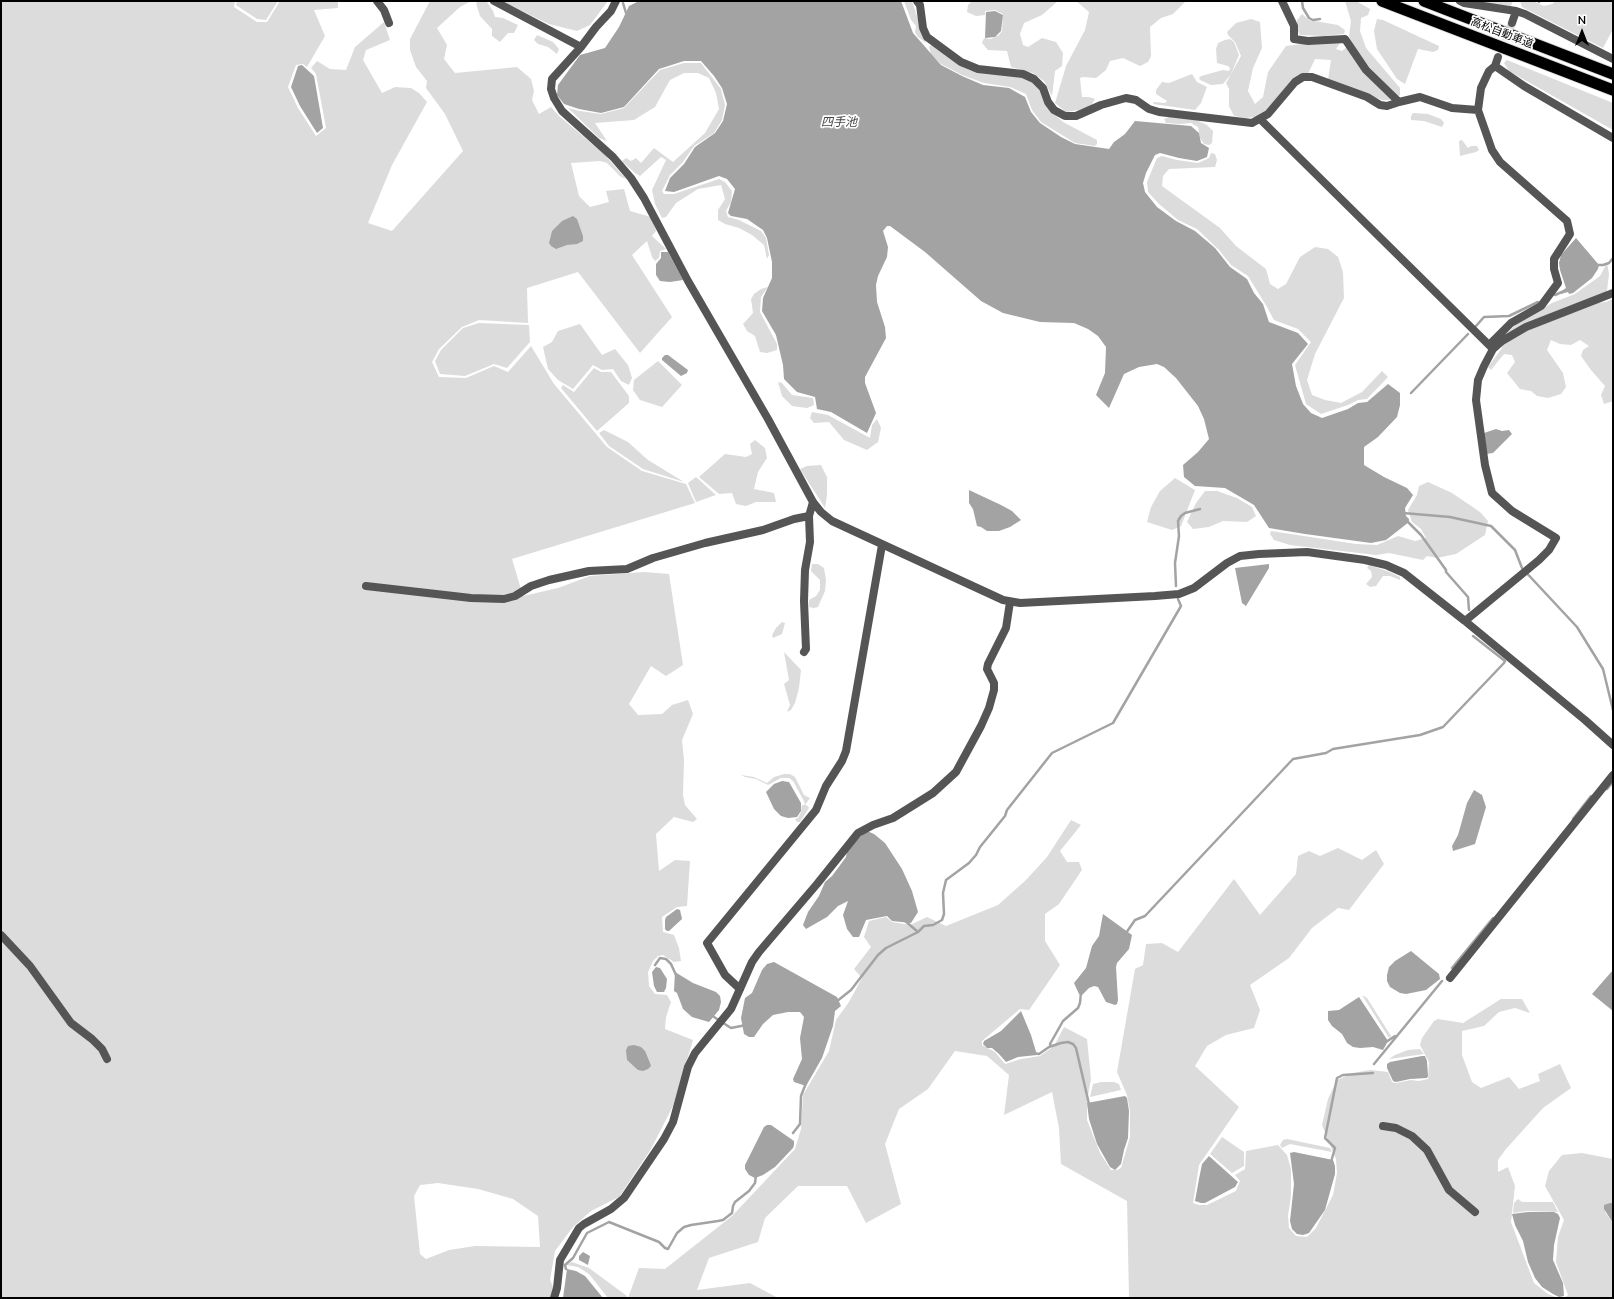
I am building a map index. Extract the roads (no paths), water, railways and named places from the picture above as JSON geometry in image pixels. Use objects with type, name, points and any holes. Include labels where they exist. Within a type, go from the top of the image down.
[{"type":"highway","name":"高松自動車道","points":[[1382,1],[1613,90]]},
{"type":"highway","name":"高松自動車道","points":[[1424,1],[1613,74]]},
{"type":"street","points":[[378,1],[384,10],[389,23]]},
{"type":"street","points":[[494,1],[503,8],[580,47]]},
{"type":"street","points":[[616,1],[611,11],[552,79],[551,89],[554,98],[562,111],[613,157],[631,178],[644,198],[688,281],[768,419],[813,502],[821,512],[832,521],[996,597],[1010,602],[1020,603],[1180,594],[1194,588],[1227,563],[1240,556],[1307,552],[1365,560],[1386,565],[1404,573],[1465,621],[1613,745]]},
{"type":"street","points":[[917,1],[920,6],[923,28],[927,37],[961,62],[978,69],[1023,74],[1034,79],[1044,88],[1048,102],[1054,110],[1066,116],[1076,116],[1101,105],[1126,98],[1136,100],[1149,109],[1159,112],[1252,123],[1268,114],[1295,82],[1303,77],[1312,77],[1367,96],[1380,105],[1387,106],[1420,97],[1452,108],[1478,110]]},
{"type":"street","points":[[1282,1],[1294,26],[1294,39],[1308,41],[1345,39],[1366,70],[1399,102]]},
{"type":"street","points":[[1460,1],[1525,14],[1612,56]]},
{"type":"street","points":[[1512,23],[1516,11]]},
{"type":"street","points":[[1465,621],[1525,572],[1549,550],[1556,538],[1512,511],[1492,492],[1486,465],[1476,400],[1478,380],[1491,347],[1511,323],[1541,306],[1558,283],[1554,268],[1554,259],[1570,234],[1566,220],[1500,162],[1492,150],[1478,110],[1481,88],[1489,71],[1495,66],[1498,57]]},
{"type":"street","points":[[1495,66],[1524,86],[1613,138]]},
{"type":"street","points":[[1260,119],[1491,347]]},
{"type":"street","points":[[1491,347],[1526,327],[1613,293]]},
{"type":"street","points":[[804,652],[806,649],[804,601],[805,570],[810,542],[809,516],[813,502]]},
{"type":"street","points":[[366,586],[471,598],[504,599],[516,596],[532,586],[549,580],[589,571],[626,569],[653,558],[705,543],[763,530],[794,519],[809,516]]},
{"type":"street","points":[[740,989],[734,986],[725,975],[707,943],[816,810],[826,786],[842,761],[846,751],[882,545]]},
{"type":"street","points":[[554,1298],[557,1288],[560,1260],[579,1228],[611,1209],[624,1198],[664,1139],[672,1122],[690,1062],[695,1053],[731,1009],[759,952],[858,833],[873,825],[893,818],[932,793],[956,772],[989,708],[994,690],[994,683],[987,669],[1006,628],[1010,602]]},
{"type":"street","points":[[1450,978],[1613,775]]},
{"type":"street","points":[[1,935],[30,966],[71,1023],[92,1039],[102,1049],[107,1059]]},
{"type":"street","points":[[1383,1126],[1403,1130],[1422,1145],[1438,1167],[1449,1190],[1475,1212]]},
{"type":"water","name":"四手池","points":[[639,1],[901,1],[913,33],[941,65],[983,85],[1009,88],[1025,97],[1031,112],[1040,123],[1061,137],[1075,144],[1109,149],[1114,142],[1125,134],[1135,121],[1191,126],[1199,133],[1201,143],[1209,148],[1207,157],[1197,161],[1160,153],[1155,155],[1143,183],[1145,192],[1157,207],[1176,221],[1195,231],[1215,248],[1230,267],[1247,279],[1254,293],[1263,304],[1269,322],[1298,333],[1308,344],[1292,364],[1296,386],[1303,404],[1311,413],[1322,418],[1348,409],[1358,403],[1367,402],[1388,384],[1400,393],[1400,405],[1397,417],[1378,437],[1364,447],[1364,465],[1407,488],[1413,495],[1405,508],[1406,516],[1409,519],[1409,522],[1386,540],[1371,543],[1269,528],[1254,505],[1225,488],[1195,486],[1184,477],[1183,465],[1198,452],[1209,439],[1204,419],[1198,406],[1176,378],[1164,367],[1157,364],[1139,367],[1124,374],[1109,408],[1096,395],[1105,373],[1106,347],[1098,336],[1088,329],[1074,323],[1040,322],[1003,313],[981,301],[925,252],[890,226],[887,226],[883,231],[888,247],[887,257],[878,276],[876,285],[877,302],[885,327],[886,338],[865,377],[865,383],[876,413],[867,433],[831,412],[817,409],[815,397],[797,392],[784,379],[783,365],[776,335],[762,311],[763,298],[772,278],[772,262],[767,238],[763,230],[747,219],[731,216],[728,213],[735,189],[727,179],[719,176],[674,192],[665,191],[670,178],[684,164],[695,147],[715,133],[723,121],[727,104],[722,88],[714,76],[701,61],[684,61],[659,69],[624,107],[601,113],[579,109],[564,104],[557,95],[558,85],[580,55],[605,48],[619,27],[629,6]]},
{"type":"water","points":[[995,11],[1003,15],[1001,31],[995,37],[985,38],[986,12]]},
{"type":"water","points":[[302,65],[314,76],[323,128],[317,133],[300,106],[291,87],[298,66]]},
{"type":"water","points":[[573,216],[577,219],[583,236],[583,241],[556,249],[551,246],[549,243],[552,231],[562,221]]},
{"type":"water","points":[[1576,238],[1599,265],[1598,269],[1592,278],[1573,293],[1569,294],[1568,292],[1561,294],[1560,292],[1566,288],[1560,270],[1559,263],[1561,255]]},
{"type":"water","points":[[661,252],[668,252],[683,280],[670,282],[660,281],[656,275],[656,264],[661,258]]},
{"type":"water","points":[[665,355],[668,355],[688,370],[687,373],[681,376],[662,360]]},
{"type":"water","points":[[1496,429],[1502,431],[1509,430],[1512,434],[1493,453],[1486,454],[1484,433]]},
{"type":"water","points":[[969,490],[1012,511],[1021,520],[1010,527],[999,531],[987,531],[977,526],[973,509],[969,503]]},
{"type":"water","points":[[1269,564],[1269,568],[1246,606],[1242,603],[1235,568]]},
{"type":"water","points":[[782,781],[789,782],[801,803],[801,811],[797,817],[788,818],[781,816],[774,809],[766,792],[774,784]]},
{"type":"water","points":[[1474,790],[1482,795],[1486,807],[1475,844],[1453,851],[1452,846],[1458,835],[1467,803]]},
{"type":"water","points":[[867,831],[874,834],[885,843],[902,869],[912,891],[918,912],[911,923],[892,921],[887,916],[866,920],[859,937],[853,937],[847,929],[843,915],[848,901],[838,906],[827,917],[806,929],[803,925],[808,912],[819,896],[825,882],[838,868],[846,857],[847,851],[856,840]]},
{"type":"water","points":[[677,909],[680,910],[682,919],[669,931],[667,931],[665,929],[666,917]]},
{"type":"water","points":[[1103,914],[1132,935],[1129,949],[1117,963],[1116,967],[1118,1000],[1117,1004],[1115,1005],[1106,1002],[1098,987],[1094,986],[1089,988],[1082,995],[1079,994],[1074,983],[1086,968],[1092,946],[1099,936]]},
{"type":"water","points":[[1411,951],[1439,974],[1440,979],[1426,990],[1406,994],[1400,993],[1390,987],[1387,981],[1389,967],[1395,961]]},
{"type":"water","points":[[774,962],[837,997],[841,1006],[835,1011],[833,1026],[822,1058],[806,1086],[794,1082],[793,1079],[802,1059],[800,1038],[804,1017],[800,1012],[788,1012],[773,1015],[763,1024],[754,1037],[749,1037],[744,1034],[741,1018],[745,998],[752,993],[762,970],[767,964]]},
{"type":"water","points":[[656,967],[660,968],[667,979],[664,992],[657,992],[654,986],[652,972]]},
{"type":"water","points":[[1613,970],[1613,1011],[1592,994]]},
{"type":"water","points":[[675,972],[693,983],[716,992],[720,996],[721,1002],[719,1010],[709,1022],[692,1017],[683,1009],[677,993],[674,991]]},
{"type":"water","points":[[1359,997],[1388,1041],[1383,1050],[1373,1047],[1353,1047],[1347,1043],[1342,1034],[1332,1026],[1328,1020],[1328,1011],[1339,1010]]},
{"type":"water","points":[[1021,1011],[1037,1055],[1018,1057],[1006,1062],[992,1048],[987,1048],[983,1044],[984,1041],[1001,1031]]},
{"type":"water","points":[[634,1045],[641,1047],[645,1051],[651,1066],[648,1069],[643,1071],[638,1070],[627,1060],[626,1050],[628,1046]]},
{"type":"water","points":[[1425,1056],[1427,1061],[1427,1078],[1396,1082],[1393,1081],[1387,1068],[1387,1064],[1390,1062]]},
{"type":"water","points":[[1125,1096],[1127,1098],[1129,1111],[1128,1138],[1121,1164],[1115,1170],[1110,1167],[1097,1144],[1089,1119],[1087,1103]]},
{"type":"water","points":[[771,1125],[794,1141],[794,1145],[793,1148],[775,1167],[763,1175],[755,1178],[749,1175],[745,1169],[745,1165],[764,1127]]},
{"type":"water","points":[[1294,1152],[1333,1160],[1335,1166],[1335,1174],[1325,1210],[1309,1233],[1303,1235],[1297,1234],[1292,1229],[1290,1221],[1294,1184],[1290,1153]]},
{"type":"water","points":[[1209,1156],[1238,1182],[1235,1187],[1205,1203],[1201,1203],[1195,1201],[1202,1164]]},
{"type":"water","points":[[1613,1203],[1613,1223],[1604,1209],[1604,1205]]},
{"type":"water","points":[[1528,1212],[1554,1212],[1558,1214],[1560,1218],[1554,1245],[1553,1260],[1563,1283],[1564,1296],[1559,1297],[1542,1287],[1535,1278],[1528,1262],[1523,1241],[1515,1225],[1512,1214]]},
{"type":"water","points":[[583,1252],[590,1256],[588,1265],[579,1260],[579,1256]]},
{"type":"water","points":[[567,1269],[576,1271],[585,1276],[603,1298],[563,1298]]},
{"type":"waterway","points":[[1302,1],[1303,8],[1309,18],[1313,20],[1320,19]]},
{"type":"waterway","points":[[623,3],[626,13]]},
{"type":"waterway","points":[[1597,265],[1609,263],[1613,258]]},
{"type":"waterway","points":[[1555,295],[1562,292]]},
{"type":"waterway","points":[[1476,326],[1484,317],[1509,316],[1538,302]]},
{"type":"waterway","points":[[1411,393],[1468,334]]},
{"type":"waterway","points":[[1176,586],[1175,563],[1179,536],[1178,521],[1185,513],[1200,509]]},
{"type":"waterway","points":[[1403,513],[1450,517],[1491,526],[1515,550],[1522,568],[1577,627],[1603,669],[1613,710]]},
{"type":"waterway","points":[[1407,521],[1421,535],[1446,572],[1468,597],[1469,610]]},
{"type":"waterway","points":[[904,920],[918,932],[924,926],[933,925],[942,920],[944,914],[943,893],[946,880],[969,863],[976,855],[980,847],[1005,816],[1007,810],[1052,753],[1113,723],[1181,606],[1178,599]]},
{"type":"waterway","points":[[1126,933],[1135,920],[1145,916],[1293,759],[1326,753],[1333,749],[1420,735],[1443,727],[1505,661],[1473,636]]},
{"type":"waterway","points":[[1607,789],[1613,782]]},
{"type":"waterway","points":[[1573,819],[1591,796]]},
{"type":"waterway","points":[[1452,968],[1493,918]]},
{"type":"waterway","points":[[836,1002],[851,990],[878,955],[886,948],[918,932]]},
{"type":"waterway","points":[[655,965],[660,958],[666,959],[671,964],[676,975]]},
{"type":"waterway","points":[[1374,1064],[1442,981]]},
{"type":"waterway","points":[[1051,1046],[1050,1044],[1063,1021],[1078,1008],[1081,992]]},
{"type":"waterway","points":[[711,1015],[731,1028],[746,1025]]},
{"type":"waterway","points":[[1386,1042],[1395,1036]]},
{"type":"waterway","points":[[1034,1053],[1039,1054],[1049,1047],[1061,1043],[1068,1042],[1073,1044],[1076,1048],[1089,1104]]},
{"type":"waterway","points":[[1331,1162],[1335,1148],[1325,1138],[1337,1078],[1343,1075],[1373,1073]]},
{"type":"waterway","points":[[793,1133],[800,1124],[801,1096],[806,1083]]},
{"type":"waterway","points":[[566,1269],[565,1265],[573,1258],[587,1233],[609,1222],[659,1242],[668,1249],[677,1233],[684,1227],[723,1220],[732,1213],[735,1202],[749,1191],[755,1183],[756,1175]]},
{"type":"tunnel","points":[[1501,52],[1512,23]]}]
